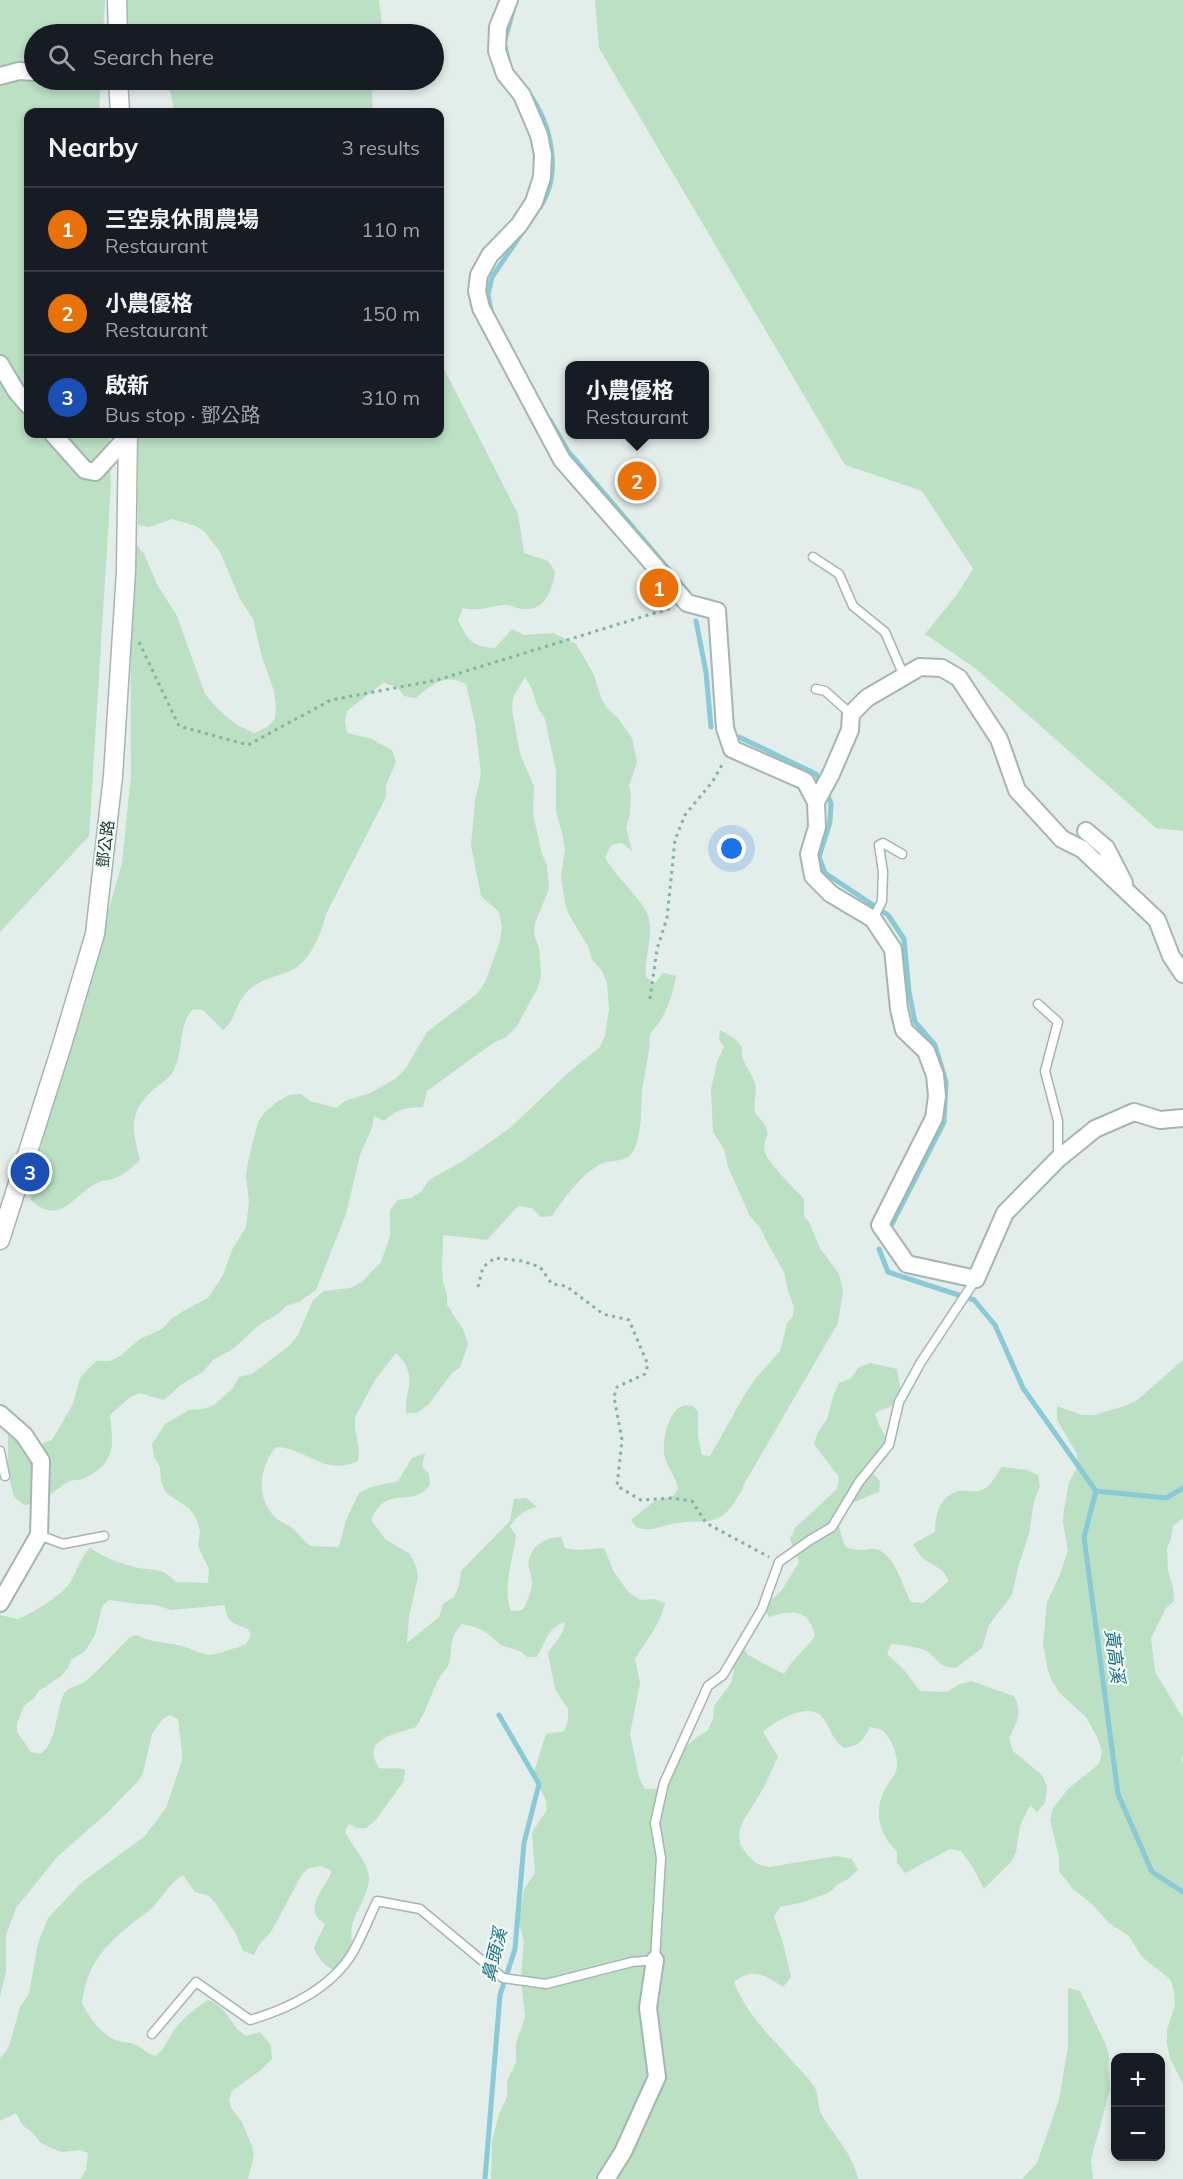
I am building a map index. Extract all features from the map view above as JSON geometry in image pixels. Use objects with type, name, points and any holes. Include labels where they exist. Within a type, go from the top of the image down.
[{"type":"street","points":[[117,0],[118,24]]},
{"type":"street","points":[[509,0],[498,27],[497,51],[505,74],[522,95],[538,135],[543,155],[542,177],[534,202],[519,225],[490,255],[479,275],[477,291],[481,308],[562,460],[687,603],[717,611],[725,728],[732,749],[805,781],[816,802],[817,827],[809,854],[813,876],[831,894],[873,919],[893,949],[899,1009],[904,1030],[926,1051],[935,1075],[937,1096],[934,1118],[880,1225],[907,1264],[976,1280],[1005,1213],[1058,1159],[1095,1129],[1134,1112],[1160,1120],[1183,1118]]},
{"type":"street","points":[[0,76],[24,71]]},
{"type":"street","points":[[119,90],[120,108]]},
{"type":"street","points":[[0,364],[24,400]]},
{"type":"street","points":[[57,438],[85,470],[95,472],[125,438]]},
{"type":"street","name":"鄧公路","points":[[0,1240],[95,934],[113,776],[126,571],[128,438]]},
{"type":"street","points":[[816,802],[850,730],[852,714],[867,698],[920,667],[942,668],[959,678],[999,739],[1017,790],[1062,839],[1082,849],[1157,920],[1170,956],[1183,974]]},
{"type":"street","points":[[1086,831],[1106,848],[1130,895]]},
{"type":"street","points":[[0,1414],[24,1435],[41,1461],[39,1535],[0,1603]]},
{"type":"street","points":[[606,2179],[623,2152],[657,2077],[648,2008],[655,1960]]},
{"type":"lane","points":[[813,557],[839,574],[853,606],[885,632],[904,676]]},
{"type":"lane","points":[[816,689],[825,692],[852,714]]},
{"type":"lane","points":[[873,919],[882,901],[883,872],[879,845],[883,843],[902,854]]},
{"type":"lane","points":[[1038,1005],[1058,1022],[1045,1071],[1058,1121],[1058,1159]]},
{"type":"lane","points":[[152,2034],[196,1982],[250,2020],[275,2013],[323,1987],[352,1954],[377,1901],[420,1909],[503,1978],[546,1984],[632,1962],[655,1960],[661,1858],[655,1823],[664,1783],[708,1686],[723,1675],[762,1609],[779,1562],[832,1527],[859,1482],[889,1445],[899,1402],[921,1362],[976,1280]]},
{"type":"lane","points":[[0,1451],[5,1476]]},
{"type":"lane","points":[[39,1535],[63,1544],[104,1536]]},
{"type":"path","points":[[138,641],[179,726],[248,745],[330,700],[437,680],[687,603]]},
{"type":"path","points":[[650,999],[657,949],[667,918],[675,840],[685,815],[713,781],[732,749]]},
{"type":"path","points":[[478,1287],[483,1267],[495,1258],[522,1261],[540,1267],[552,1284],[566,1286],[603,1314],[629,1320],[648,1365],[645,1374],[617,1387],[614,1397],[622,1440],[617,1486],[641,1500],[672,1498],[692,1501],[706,1523],[779,1562]]},
{"type":"green space","points":[[0,0],[105,0],[104,24],[24,24],[24,90],[100,90],[99,108],[24,108],[24,438],[109,438],[111,484],[89,836],[0,932]]},
{"type":"green space","points":[[128,0],[379,0],[382,24],[125,24]]},
{"type":"green space","points":[[595,0],[1183,0],[1183,831],[1156,828],[975,668],[925,634],[956,596],[973,569],[922,491],[845,465],[599,48]]},
{"type":"green space","points":[[169,90],[372,90],[373,108],[173,108]]},
{"type":"green space","points":[[444,369],[518,514],[524,553],[548,561],[555,571],[550,592],[537,607],[522,609],[506,605],[479,609],[463,608],[458,620],[472,641],[481,646],[495,648],[512,629],[524,635],[553,633],[576,644],[594,675],[601,698],[632,738],[637,762],[629,786],[630,815],[626,827],[632,851],[622,843],[611,845],[605,857],[647,912],[650,933],[646,977],[655,983],[663,973],[676,976],[667,1007],[650,1034],[643,1084],[641,1122],[634,1150],[626,1158],[603,1163],[585,1175],[552,1216],[541,1217],[532,1208],[518,1206],[487,1240],[443,1235],[442,1270],[447,1305],[463,1329],[468,1344],[460,1367],[451,1374],[429,1404],[417,1413],[406,1413],[409,1375],[403,1361],[396,1353],[375,1380],[355,1417],[358,1461],[336,1466],[276,1447],[263,1472],[262,1490],[268,1508],[276,1518],[290,1526],[310,1546],[339,1547],[346,1520],[359,1493],[371,1487],[398,1481],[412,1458],[425,1453],[422,1466],[429,1474],[430,1485],[415,1496],[385,1502],[371,1520],[385,1539],[410,1554],[416,1566],[418,1577],[409,1616],[407,1643],[439,1617],[443,1604],[454,1597],[461,1571],[510,1521],[514,1499],[526,1498],[537,1507],[522,1513],[510,1526],[516,1536],[508,1583],[511,1611],[523,1610],[526,1604],[532,1583],[529,1560],[541,1542],[561,1537],[565,1548],[580,1550],[604,1548],[614,1572],[629,1593],[640,1600],[654,1599],[665,1603],[656,1626],[635,1659],[640,1683],[630,1734],[639,1777],[645,1789],[659,1789],[678,1754],[707,1731],[713,1719],[714,1706],[731,1683],[734,1671],[733,1657],[742,1646],[748,1655],[784,1674],[815,1636],[809,1620],[804,1616],[798,1613],[785,1613],[769,1617],[764,1607],[782,1590],[799,1562],[790,1539],[795,1528],[837,1489],[839,1477],[814,1444],[818,1432],[827,1419],[839,1383],[851,1378],[859,1367],[870,1363],[897,1369],[901,1393],[898,1403],[875,1413],[889,1443],[876,1461],[872,1473],[880,1481],[879,1492],[850,1505],[840,1516],[839,1524],[846,1547],[857,1550],[875,1549],[888,1557],[911,1602],[923,1603],[949,1581],[943,1571],[922,1558],[913,1544],[935,1532],[940,1506],[948,1496],[960,1491],[975,1492],[984,1489],[1002,1467],[1027,1470],[1038,1475],[1040,1486],[1034,1501],[1029,1534],[1012,1595],[989,1625],[982,1648],[956,1668],[943,1665],[928,1652],[911,1646],[891,1644],[887,1654],[904,1670],[920,1691],[947,1692],[971,1681],[1014,1696],[1017,1702],[1018,1717],[1009,1738],[1013,1751],[1042,1775],[1047,1786],[1045,1803],[1037,1812],[1030,1805],[1020,1826],[1016,1852],[1011,1862],[984,1889],[961,1851],[950,1849],[905,1873],[897,1863],[897,1851],[882,1831],[879,1815],[881,1799],[897,1766],[893,1747],[882,1730],[870,1727],[860,1742],[844,1748],[836,1740],[822,1717],[809,1711],[783,1718],[763,1732],[778,1757],[739,1832],[740,1844],[747,1855],[757,1864],[769,1867],[837,1856],[852,1859],[858,1870],[830,1892],[804,1902],[780,1907],[774,1917],[791,1977],[783,1987],[759,1974],[747,1975],[734,1982],[752,2015],[813,2085],[820,2112],[848,2153],[858,2179],[491,2179],[492,2141],[499,2114],[507,2097],[507,2081],[516,2062],[516,2043],[525,2017],[521,1978],[524,1941],[519,1923],[524,1889],[535,1873],[532,1832],[547,1810],[546,1800],[533,1775],[546,1734],[564,1731],[568,1721],[568,1709],[555,1689],[548,1653],[561,1635],[565,1622],[559,1624],[551,1632],[537,1657],[527,1657],[520,1651],[501,1645],[478,1628],[462,1624],[452,1640],[447,1668],[441,1675],[416,1727],[391,1735],[377,1744],[374,1758],[379,1768],[405,1770],[404,1781],[375,1821],[366,1828],[356,1828],[349,1824],[345,1831],[366,1865],[369,1877],[365,1896],[352,1926],[350,1955],[342,1965],[334,1970],[330,1968],[321,1961],[314,1947],[325,1924],[315,1912],[316,1899],[332,1871],[321,1866],[309,1868],[302,1874],[271,1932],[258,1946],[254,1955],[243,1951],[235,1932],[215,1903],[209,1896],[195,1892],[183,1875],[170,1886],[151,1909],[111,1942],[97,1960],[87,1979],[82,2003],[98,2027],[115,2040],[134,2044],[156,2056],[182,2021],[208,2000],[225,2012],[240,2032],[246,2036],[260,2032],[271,2045],[272,2059],[232,2091],[229,2100],[252,2146],[254,2155],[248,2179],[80,2179],[86,2170],[88,2153],[80,2150],[62,2152],[41,2143],[31,2131],[23,2126],[16,2113],[0,2121],[0,2058],[10,2043],[20,2007],[29,1994],[38,1943],[48,1918],[81,1883],[145,1836],[166,1808],[182,1760],[182,1752],[178,1719],[170,1715],[162,1720],[152,1734],[143,1773],[139,1780],[107,1813],[57,1857],[16,1908],[6,1935],[6,1972],[0,1997],[0,1615],[18,1619],[54,1598],[67,1587],[90,1548],[138,1568],[162,1572],[176,1582],[208,1583],[209,1569],[198,1546],[200,1531],[196,1518],[189,1508],[166,1493],[161,1481],[160,1467],[154,1457],[152,1444],[165,1424],[189,1410],[214,1405],[233,1388],[239,1377],[252,1374],[290,1345],[298,1335],[313,1300],[324,1291],[350,1288],[362,1282],[381,1262],[390,1236],[390,1210],[398,1200],[411,1198],[421,1192],[429,1180],[463,1161],[510,1128],[569,1072],[599,1048],[605,1036],[609,1009],[607,983],[602,971],[592,959],[588,946],[569,915],[565,903],[561,877],[565,849],[556,811],[556,771],[545,719],[525,677],[513,697],[512,709],[520,754],[534,786],[533,814],[542,854],[547,865],[549,889],[535,923],[534,935],[539,948],[541,975],[538,987],[517,1026],[506,1037],[493,1043],[427,1091],[423,1107],[402,1110],[384,1121],[374,1116],[372,1128],[360,1155],[346,1214],[316,1290],[299,1302],[286,1306],[259,1325],[233,1349],[213,1360],[203,1372],[182,1384],[164,1400],[139,1393],[129,1398],[110,1415],[111,1452],[108,1459],[95,1472],[83,1479],[68,1482],[41,1500],[30,1504],[24,1505],[14,1497],[8,1472],[8,1430],[38,1445],[52,1440],[73,1404],[80,1378],[88,1369],[97,1361],[110,1361],[120,1356],[140,1339],[162,1329],[171,1319],[208,1298],[223,1275],[232,1250],[246,1227],[249,1202],[246,1176],[248,1162],[258,1122],[265,1112],[289,1095],[301,1094],[310,1101],[336,1108],[345,1101],[370,1093],[395,1079],[406,1068],[427,1032],[478,993],[486,980],[500,941],[502,926],[499,912],[481,896],[471,845],[475,801],[481,774],[475,723],[466,684],[445,680],[416,698],[404,696],[397,687],[383,683],[347,711],[345,722],[347,733],[372,739],[392,750],[396,762],[386,785],[386,797],[326,914],[319,937],[311,952],[294,969],[264,980],[253,987],[241,1000],[231,1021],[223,1030],[203,1010],[193,1009],[185,1023],[174,1070],[146,1097],[136,1113],[134,1130],[140,1160],[134,1166],[113,1179],[101,1181],[90,1187],[59,1210],[51,1211],[42,1208],[31,1200],[30,1186],[122,863],[131,775],[130,536],[144,554],[158,586],[177,616],[205,694],[227,717],[254,733],[267,727],[275,719],[274,691],[262,657],[253,619],[240,599],[220,552],[205,532],[196,526],[172,519],[149,527],[138,525],[138,438],[444,438]],"holes":[[[109,1600],[156,1605],[171,1610],[225,1605],[229,1618],[248,1629],[251,1636],[244,1645],[210,1655],[182,1646],[147,1640],[136,1635],[129,1638],[86,1681],[70,1688],[65,1693],[49,1744],[40,1754],[31,1752],[17,1732],[17,1723],[24,1706],[39,1691],[61,1676],[71,1660],[85,1651],[95,1635],[102,1606]]]},
{"type":"green space","points":[[720,1030],[735,1039],[742,1047],[743,1058],[756,1088],[755,1113],[765,1125],[768,1134],[765,1153],[777,1170],[804,1199],[804,1216],[820,1248],[839,1274],[843,1291],[838,1323],[729,1510],[710,1521],[677,1523],[642,1529],[636,1527],[631,1520],[653,1502],[673,1496],[678,1489],[664,1452],[665,1436],[673,1414],[684,1406],[693,1406],[698,1412],[698,1436],[702,1455],[710,1456],[745,1394],[780,1351],[787,1324],[793,1316],[794,1307],[784,1272],[761,1229],[750,1216],[728,1167],[724,1149],[713,1132],[711,1089],[717,1062],[724,1047],[719,1039]]},
{"type":"green space","points":[[1183,1360],[1183,1518],[1173,1526],[1167,1548],[1168,1571],[1174,1601],[1166,1608],[1151,1638],[1155,1672],[1183,1718],[1183,1755],[1181,1759],[1183,1763],[1183,2084],[1170,2058],[1167,2044],[1167,2030],[1175,2005],[1170,1979],[1142,1957],[1129,1936],[1109,1923],[1092,1904],[1073,1889],[1059,1871],[1059,1857],[1050,1820],[1053,1808],[1069,1788],[1099,1764],[1102,1752],[1086,1717],[1059,1692],[1052,1681],[1043,1644],[1047,1602],[1068,1550],[1063,1523],[1064,1510],[1069,1482],[1077,1468],[1077,1454],[1057,1420],[1057,1406],[1082,1415],[1095,1415],[1124,1406],[1136,1401]]},
{"type":"green space","points":[[1068,1988],[1080,1991],[1109,2056],[1110,2090],[1091,2159],[1093,2179],[1022,2179],[1037,2163],[1059,2100],[1068,2046]]},
{"type":"waterway","points":[[508,59],[504,43],[514,7]]},
{"type":"waterway","points":[[528,92],[543,118],[551,148],[551,179],[540,207]]},
{"type":"waterway","points":[[492,315],[488,295],[492,277],[524,230]]},
{"type":"waterway","points":[[550,420],[568,451],[689,593]]},
{"type":"waterway","points":[[696,621],[706,672],[711,727]]},
{"type":"waterway","points":[[739,737],[816,774],[821,784]]},
{"type":"waterway","points":[[826,792],[831,803],[830,822],[819,857],[825,873],[888,915],[904,939],[909,992],[915,1022],[935,1045],[946,1082],[944,1122],[892,1224]]},
{"type":"waterway","points":[[879,1249],[888,1272],[974,1300],[995,1325],[1023,1388],[1096,1491]]},
{"type":"waterway","name":"黃高溪","points":[[1096,1491],[1166,1498],[1183,1488]]},
{"type":"waterway","name":"黃高溪","points":[[1096,1491],[1084,1537],[1118,1794],[1152,1872],[1183,1892]]},
{"type":"waterway","name":"鼻頭溪","points":[[485,2179],[500,1995],[515,1949],[524,1843],[539,1784],[499,1715]]},
{"type":"place","name":"小農優格","points":[[637,481]]},
{"type":"place","name":"三空泉休閒農場","points":[[659,588]]},
{"type":"place","name":"啟新","points":[[30,1172]]}]
